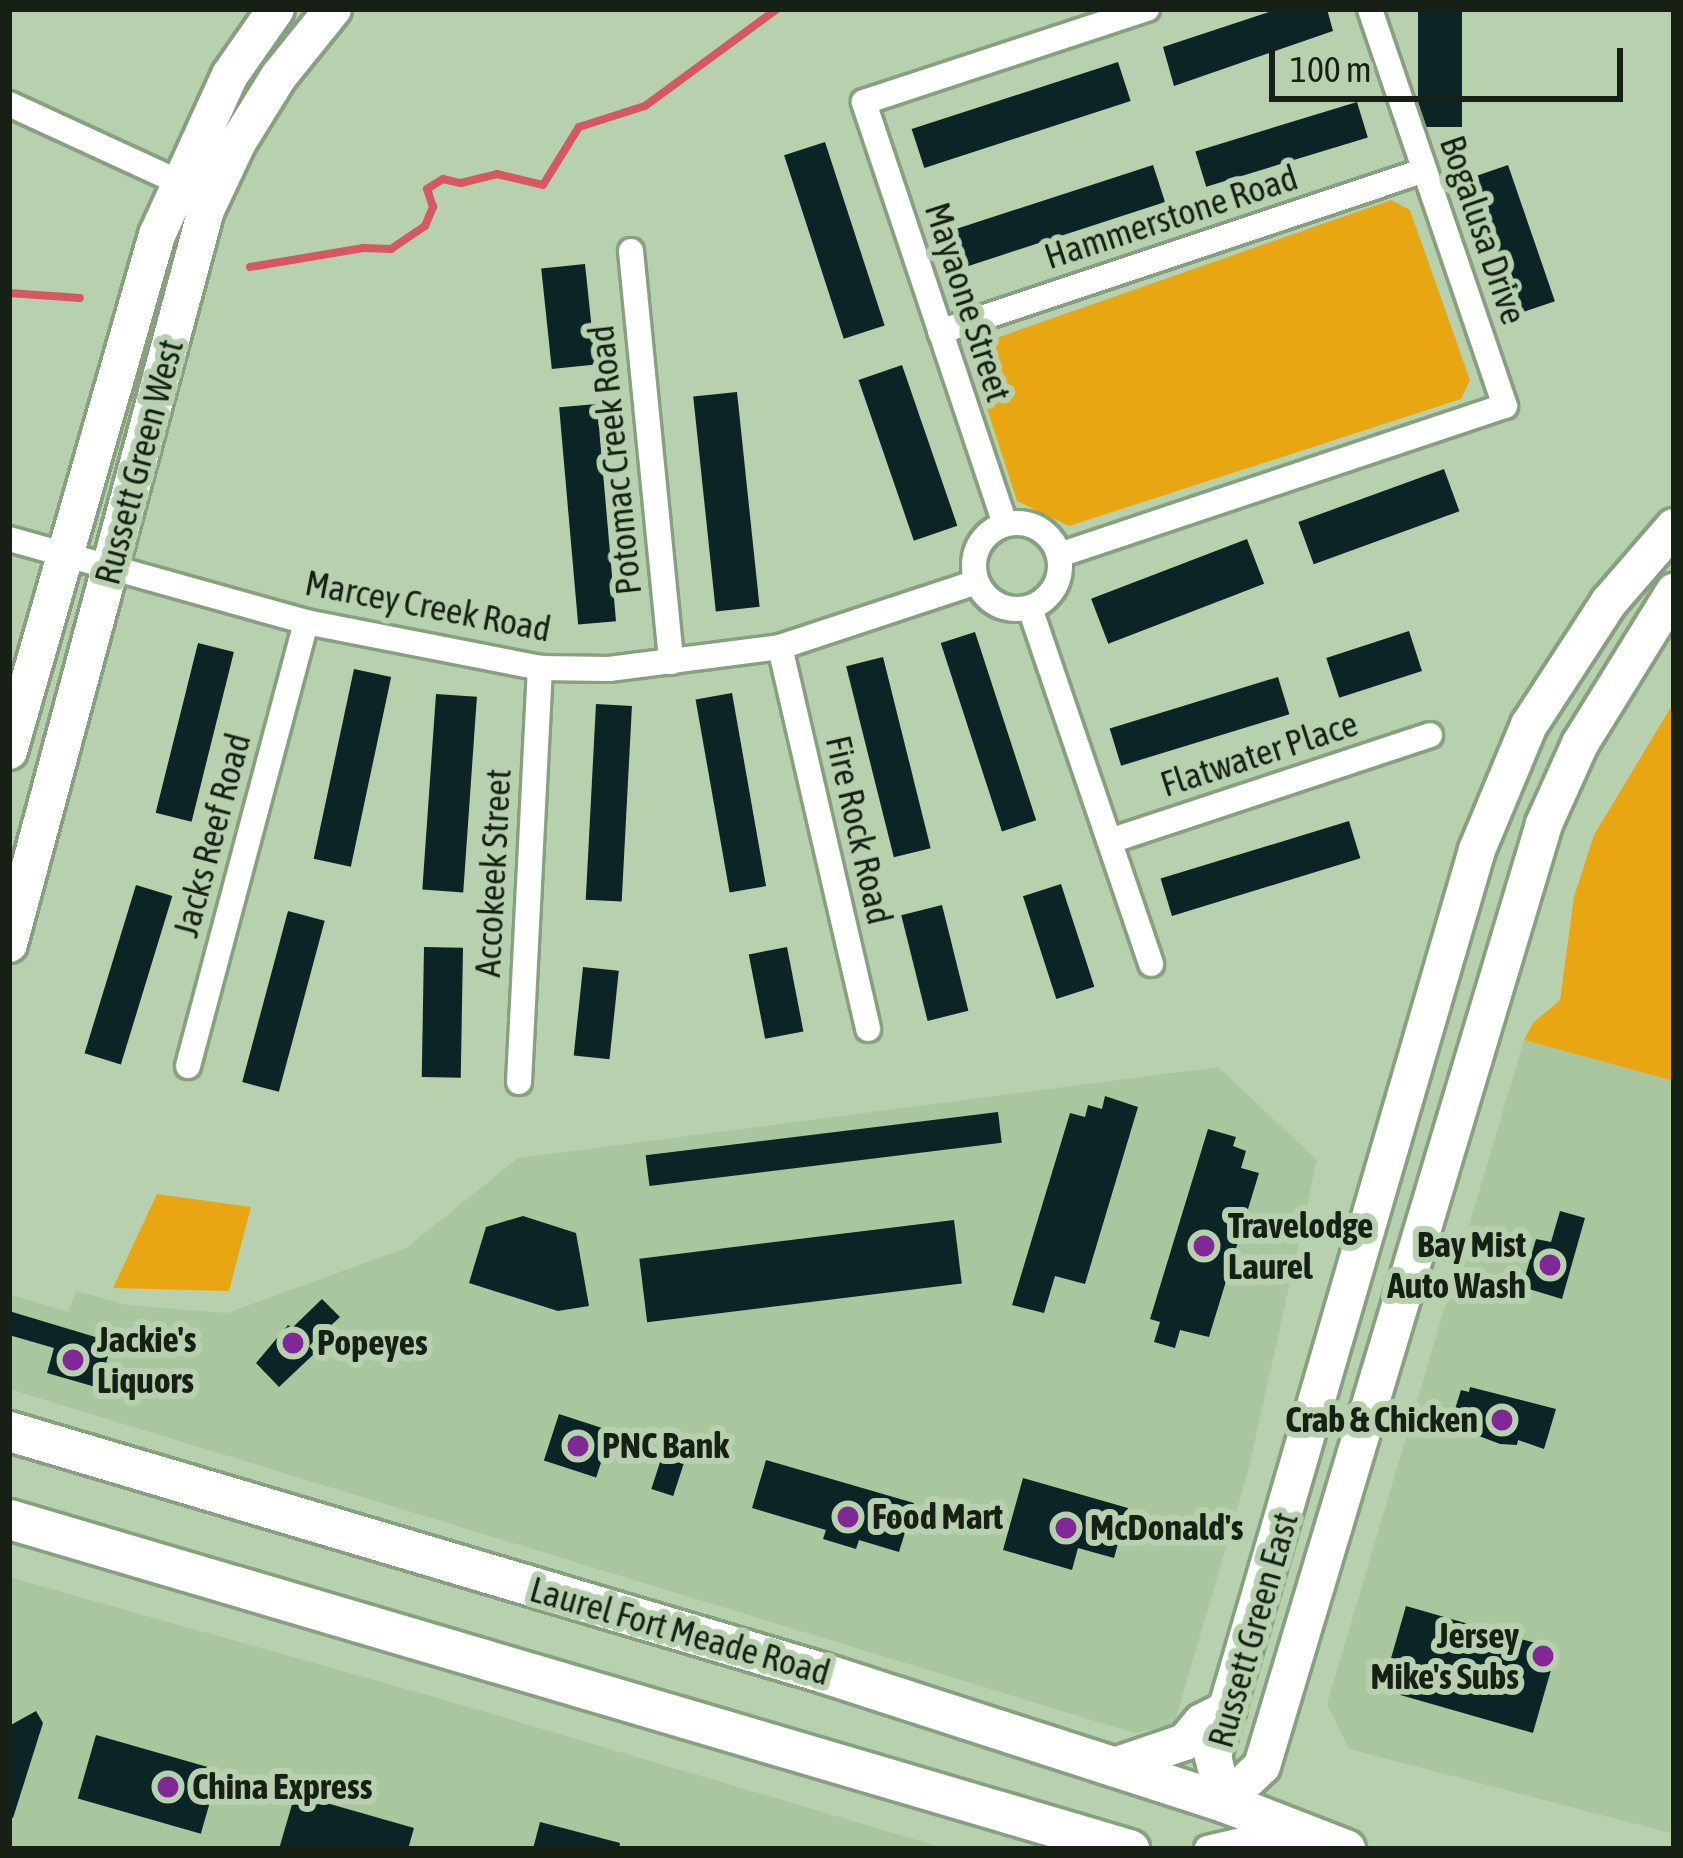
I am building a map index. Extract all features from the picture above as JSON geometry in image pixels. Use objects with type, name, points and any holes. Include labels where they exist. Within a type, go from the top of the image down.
[{"type":"main road","name":"Laurel Fort Meade Road","points":[[9,1431],[762,1654],[1224,1802],[1345,1849]]},
{"type":"main road","points":[[9,1519],[1129,1849]]},
{"type":"street","name":"Russett Green West","points":[[9,751],[131,317],[178,182],[230,75],[276,9]]},
{"type":"street","name":"Russett Green West","points":[[9,944],[212,196],[279,76],[333,9]]},
{"type":"street","name":"Mayaone Street","points":[[1005,524],[864,102],[1147,9]]},
{"type":"street","name":"Bogalusa Drive","points":[[1059,555],[1505,406],[1370,9]]},
{"type":"street","points":[[9,104],[212,196]]},
{"type":"street","name":"Hammerstone Road","points":[[940,332],[1425,170]]},
{"type":"street","name":"Potomac Creek Road","points":[[631,251],[671,662]]},
{"type":"street","points":[[1018,522],[1044,532],[1059,555],[1052,593],[1030,608],[1004,608],[976,582],[973,568],[981,541],[1005,524],[1018,522]]},
{"type":"street","name":"Russett Green East","points":[[1224,1802],[1213,1756],[1477,850],[1529,725],[1609,602],[1674,527]]},
{"type":"street","name":"Marcey Creek Road","points":[[9,539],[306,622],[539,668],[671,662],[780,647],[976,582]]},
{"type":"street","name":"Russett Green East","points":[[1224,1802],[1262,1766],[1544,824],[1580,744],[1674,592]]},
{"type":"street","points":[[1030,608],[1151,964]]},
{"type":"street","name":"Jacks Reef Road","points":[[188,1066],[306,622]]},
{"type":"street","name":"Fire Rock Road","points":[[780,647],[868,1029]]},
{"type":"street","name":"Accokeek Street","points":[[519,1082],[539,668]]},
{"type":"street","name":"Flatwater Place","points":[[1109,841],[1430,736]]},
{"type":"street","points":[[1114,1766],[1185,1742],[1202,1722],[1228,1709]]},
{"type":"street","points":[[1207,1848],[1224,1802]]},
{"type":"street","points":[[1207,1848],[1242,1840],[1273,1849]]},
{"type":"shaded area","points":[[1391,200],[1410,210],[1470,380],[1461,399],[1069,526],[1017,501],[971,359],[982,343]]},
{"type":"shaded area","points":[[1674,702],[1674,1081],[1524,1040],[1533,1023],[1560,1000],[1574,897],[1594,835]]},
{"type":"shaded area","points":[[1524,1040],[1674,1081],[1674,1834],[1349,1749],[1327,1704]]},
{"type":"shaded area","points":[[1218,1067],[1317,1160],[1249,1468],[1174,1725],[1134,1733],[9,1389],[9,1294],[69,1312],[76,1291],[128,1305],[227,1313],[406,1248],[518,1158]]},
{"type":"shaded area","points":[[157,1194],[251,1207],[229,1291],[113,1288]]},
{"type":"shaded area","points":[[9,1577],[438,1698],[947,1849],[9,1849]]},
{"type":"building","points":[[1278,9],[1327,9],[1333,31],[1174,86],[1163,47]]},
{"type":"building","points":[[1418,9],[1462,9],[1462,127],[1418,127]]},
{"type":"building","points":[[1118,62],[1131,101],[924,168],[912,129]]},
{"type":"building","points":[[1357,102],[1368,137],[1206,187],[1195,151]]},
{"type":"building","points":[[825,142],[885,326],[844,339],[784,155]]},
{"type":"building","points":[[1153,165],[1165,202],[959,269],[947,232]]},
{"type":"building","points":[[1508,165],[1555,301],[1517,314],[1470,178]]},
{"type":"building","points":[[585,264],[596,364],[552,369],[541,269]]},
{"type":"building","points":[[902,365],[957,526],[914,541],[859,380]]},
{"type":"building","points":[[737,392],[760,607],[716,611],[693,397]]},
{"type":"building","points":[[597,404],[616,621],[578,624],[559,407]]},
{"type":"building","points":[[1444,469],[1459,511],[1314,564],[1298,522]]},
{"type":"building","points":[[1247,539],[1264,584],[1108,644],[1091,599]]},
{"type":"building","points":[[1409,631],[1422,671],[1339,698],[1326,658]]},
{"type":"building","points":[[975,632],[1036,820],[1002,831],[941,643]]},
{"type":"building","points":[[198,643],[234,652],[192,822],[156,813]]},
{"type":"building","points":[[883,657],[931,848],[894,857],[846,666]]},
{"type":"building","points":[[354,669],[391,677],[351,867],[314,859]]},
{"type":"building","points":[[1278,677],[1289,714],[1121,766],[1110,728]]},
{"type":"building","points":[[732,693],[766,886],[730,892],[696,699]]},
{"type":"building","points":[[436,694],[477,697],[463,892],[422,890]]},
{"type":"building","points":[[596,704],[632,706],[622,902],[586,900]]},
{"type":"building","points":[[1349,821],[1360,858],[1172,916],[1161,879]]},
{"type":"building","points":[[1061,884],[1094,987],[1056,999],[1023,896]]},
{"type":"building","points":[[136,885],[172,896],[121,1064],[85,1053]]},
{"type":"building","points":[[942,905],[968,1011],[928,1021],[901,915]]},
{"type":"building","points":[[288,911],[325,921],[279,1092],[242,1082]]},
{"type":"building","points":[[424,947],[463,948],[461,1078],[422,1077]]},
{"type":"building","points":[[787,947],[803,1031],[765,1039],[749,954]]},
{"type":"building","points":[[583,967],[619,971],[609,1059],[574,1056]]},
{"type":"building","points":[[1105,1096],[1138,1107],[1085,1284],[1055,1276],[1044,1313],[1012,1305],[1070,1113],[1085,1117],[1088,1105],[1102,1109]]},
{"type":"building","points":[[998,1112],[1002,1143],[649,1186],[646,1155]]},
{"type":"building","name":"Travelodge Laurel","points":[[1208,1129],[1236,1137],[1233,1146],[1246,1151],[1241,1168],[1259,1173],[1209,1337],[1180,1330],[1175,1348],[1154,1342],[1160,1322],[1150,1319]]},
{"type":"building","name":"Bay Mist Auto Wash","points":[[1560,1211],[1585,1218],[1562,1299],[1522,1287],[1536,1239],[1551,1242]]},
{"type":"building","points":[[523,1216],[576,1233],[589,1306],[558,1311],[469,1283],[486,1227]]},
{"type":"building","points":[[954,1220],[962,1284],[647,1322],[639,1259]]},
{"type":"building","name":"Popeyes","points":[[322,1299],[340,1317],[309,1346],[315,1353],[279,1387],[256,1363],[288,1325],[292,1328]]},
{"type":"building","points":[[9,1311],[112,1342],[99,1388],[47,1373],[54,1348],[9,1335]]},
{"type":"building","name":"Crab & Chicken","points":[[1470,1387],[1556,1409],[1544,1449],[1518,1440],[1517,1445],[1500,1444],[1450,1425],[1461,1390],[1469,1392]]},
{"type":"building","name":"PNC Bank","points":[[559,1414],[611,1431],[596,1478],[544,1461]]},
{"type":"building","points":[[664,1450],[686,1457],[673,1496],[651,1489]]},
{"type":"building","points":[[766,1460],[914,1503],[899,1552],[859,1540],[856,1549],[823,1539],[826,1530],[752,1508]]},
{"type":"building","name":"McDonald's","points":[[1023,1478],[1128,1508],[1114,1558],[1078,1548],[1072,1570],[1003,1550]]},
{"type":"building","points":[[1406,1606],[1557,1649],[1533,1733],[1382,1690]]},
{"type":"building","points":[[36,1711],[43,1723],[13,1818],[9,1817],[9,1726]]},
{"type":"building","points":[[96,1735],[219,1770],[201,1834],[78,1798]]},
{"type":"building","points":[[295,1794],[414,1828],[408,1849],[279,1849]]},
{"type":"building","points":[[540,1822],[620,1843],[619,1849],[533,1849]]},
{"type":"waterway","points":[[250,267],[363,248],[391,249],[425,226],[433,207],[427,189],[443,179],[461,183],[497,174],[543,185],[579,127],[645,106],[777,9]]},
{"type":"waterway","points":[[9,293],[80,298]]},
{"type":"place","name":"Travelodge Laurel","points":[[1204,1246]]},
{"type":"place","name":"Bay Mist Auto Wash","points":[[1550,1265]]},
{"type":"place","name":"Popeyes","points":[[293,1343]]},
{"type":"place","name":"Jackie's Liquors","points":[[73,1360]]},
{"type":"place","name":"Crab & Chicken","points":[[1502,1420]]},
{"type":"place","name":"PNC Bank","points":[[578,1446]]},
{"type":"place","name":"Food Mart","points":[[848,1517]]},
{"type":"place","name":"McDonald's","points":[[1066,1528]]},
{"type":"place","name":"Jersey Mike's Subs","points":[[1543,1656]]},
{"type":"place","name":"China Express","points":[[168,1787]]}]
